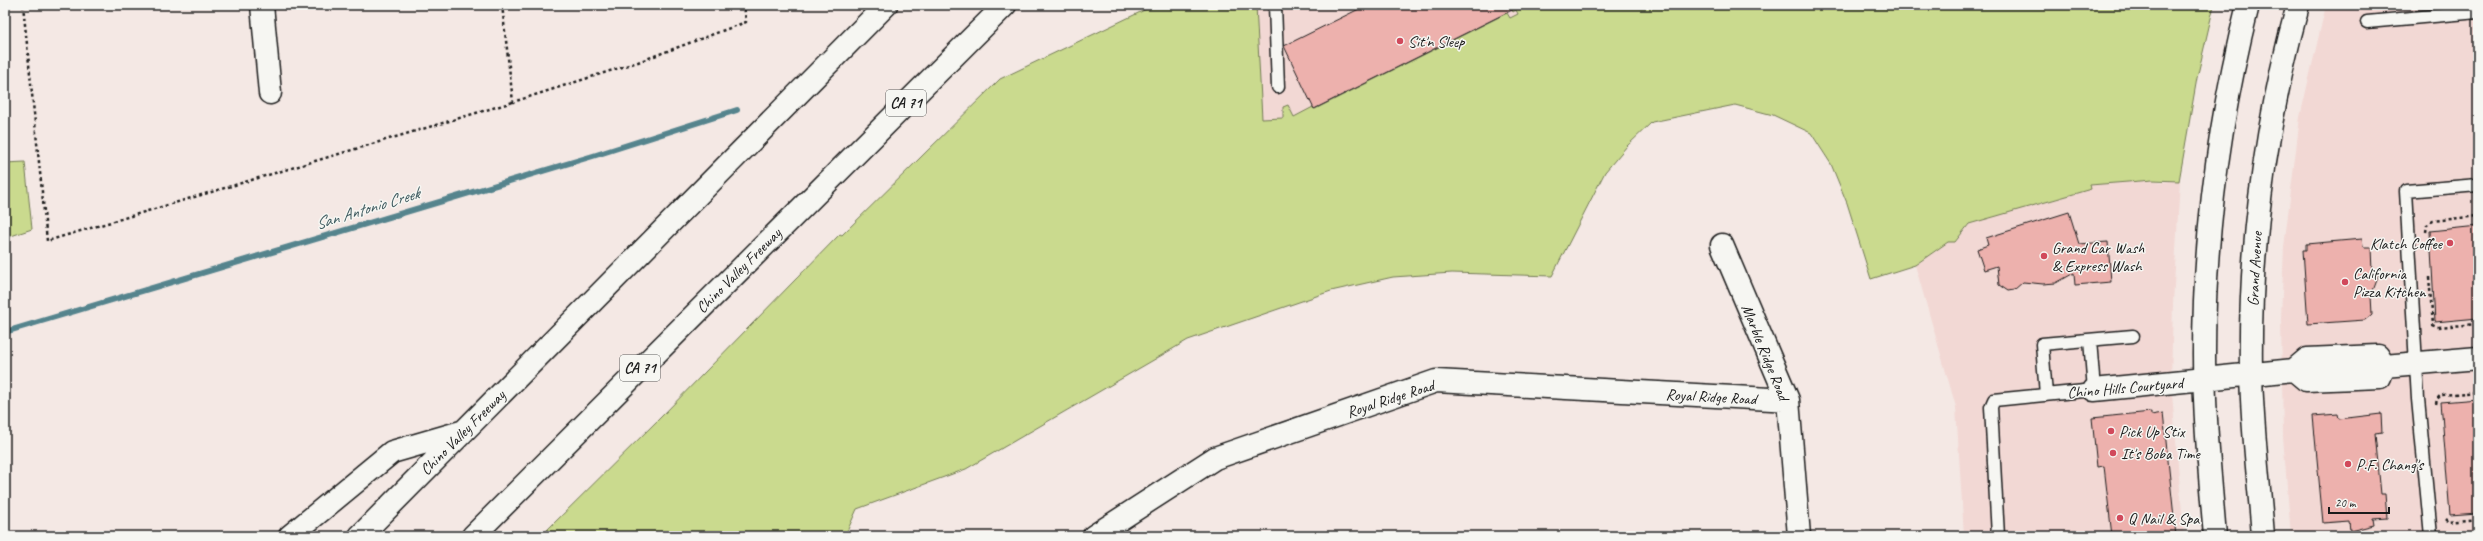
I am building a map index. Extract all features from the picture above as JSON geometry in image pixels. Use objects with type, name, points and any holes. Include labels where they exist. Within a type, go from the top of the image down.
[{"type":"main road","points":[[262,5],[270,93]]},
{"type":"main road","name":"Chino Valley Freeway","points":[[360,536],[886,5]]},
{"type":"main road","name":"Chino Valley Freeway","points":[[473,536],[1005,5]]},
{"type":"main road","points":[[2215,536],[2204,379],[2206,281],[2212,204],[2222,131],[2248,5]]},
{"type":"main road","name":"Grand Avenue","points":[[2263,536],[2251,374],[2252,309],[2257,222],[2272,119],[2298,5]]},
{"type":"main road","name":"Marble Ridge Road","points":[[1722,245],[1788,400],[1799,536]]},
{"type":"main road","name":"Chino Hills Courtyard","points":[[2094,390],[2294,370],[2307,360],[2378,356],[2384,366],[2416,363]]},
{"type":"main road","points":[[2416,363],[2478,358]]},
{"type":"main road","name":"Royal Ridge Road","points":[[1094,536],[1215,458],[1436,382],[1788,400]]},
{"type":"main road","points":[[290,536],[392,452],[462,432]]},
{"type":"lane","points":[[1275,5],[1278,87]]},
{"type":"lane","points":[[2368,22],[2478,12]]},
{"type":"lane","points":[[2431,536],[2416,363],[2406,191],[2478,185]]},
{"type":"lane","points":[[2046,395],[2042,344],[2133,336]]},
{"type":"lane","points":[[2090,340],[2094,390]]},
{"type":"lane","name":"Chino Hills Courtyard","points":[[1998,536],[1991,407],[1994,400],[2094,390]]},
{"type":"path","points":[[23,5],[47,241],[513,102],[638,62],[746,22],[744,5]]},
{"type":"path","points":[[502,5],[513,102]]},
{"type":"path","points":[[2426,239],[2427,225],[2433,221],[2478,216]]},
{"type":"path","points":[[2428,269],[2433,325],[2438,327],[2478,324]]},
{"type":"path","points":[[2436,406],[2437,399],[2442,395],[2478,392]]},
{"type":"path","points":[[2444,517],[2449,522],[2478,519]]},
{"type":"shaded area","points":[[1246,5],[1536,5],[1516,18],[1289,126],[1250,142]]},
{"type":"shaded area","points":[[2326,5],[2478,5],[2478,536],[2291,536],[2283,437],[2281,318],[2284,247],[2300,117]]},
{"type":"shaded area","points":[[2153,180],[2162,182],[2180,180],[2173,303],[2171,382],[2184,536],[1964,536],[1956,407],[1915,265],[1948,242],[1955,242],[1969,224],[2091,189],[2089,185]]},
{"type":"green space","points":[[1155,5],[1256,5],[1262,119],[1283,118],[1283,107],[1288,105],[1294,117],[1313,107],[1315,109],[1507,13],[1510,18],[1518,14],[1516,10],[1513,12],[1509,5],[1529,5],[1528,6],[1530,9],[1536,5],[2214,5],[2197,78],[2179,181],[2153,180],[2090,185],[2091,189],[1969,224],[1955,242],[1948,242],[1915,265],[1871,279],[1847,203],[1831,164],[1811,133],[1773,115],[1735,105],[1652,122],[1627,146],[1605,172],[1552,276],[1452,273],[1393,277],[1331,291],[1188,340],[966,469],[857,509],[845,536],[541,536],[661,417],[840,234],[842,235],[1000,79]]},
{"type":"green space","points":[[25,162],[32,229],[5,238],[5,163]]},
{"type":"building","points":[[1367,5],[1522,5],[1314,109],[1284,46]]},
{"type":"building","name":"Grand Car Wash & Express Wash","points":[[2069,212],[2079,244],[2108,242],[2111,282],[2075,285],[2074,273],[2056,283],[2043,284],[2023,282],[2014,290],[2008,291],[1999,285],[1997,266],[1984,270],[1977,249],[1988,245],[1986,238]]},
{"type":"building","points":[[2478,226],[2478,318],[2435,322],[2430,231]]},
{"type":"building","name":"California Pizza Kitchen","points":[[2362,239],[2363,247],[2371,247],[2372,272],[2380,272],[2371,296],[2372,314],[2365,320],[2308,324],[2303,250],[2306,250],[2306,244]]},
{"type":"building","points":[[2478,399],[2478,513],[2450,515],[2441,402]]},
{"type":"building","points":[[2151,412],[2151,415],[2163,413],[2176,536],[2112,536],[2104,466],[2097,467],[2092,418]]},
{"type":"building","name":"P.F. Chang's","points":[[2338,414],[2339,419],[2381,414],[2382,433],[2375,434],[2381,494],[2385,494],[2387,518],[2373,519],[2374,525],[2350,531],[2349,521],[2323,523],[2313,416]]},
{"type":"waterway","name":"San Antonio Creek","points":[[5,332],[593,156],[737,110]]},
{"type":"place","name":"Sit'n Sleep","points":[[1400,41]]},
{"type":"place","name":"Klatch Coffee","points":[[2450,243]]},
{"type":"place","name":"Grand Car Wash & Express Wash","points":[[2044,256]]},
{"type":"place","name":"California Pizza Kitchen","points":[[2345,282]]},
{"type":"place","name":"Pick Up Stix","points":[[2111,431]]},
{"type":"place","name":"It's Boba Time","points":[[2113,453]]},
{"type":"place","name":"P.F. Chang's","points":[[2348,464]]},
{"type":"place","name":"Q Nail & Spa","points":[[2120,518]]}]
